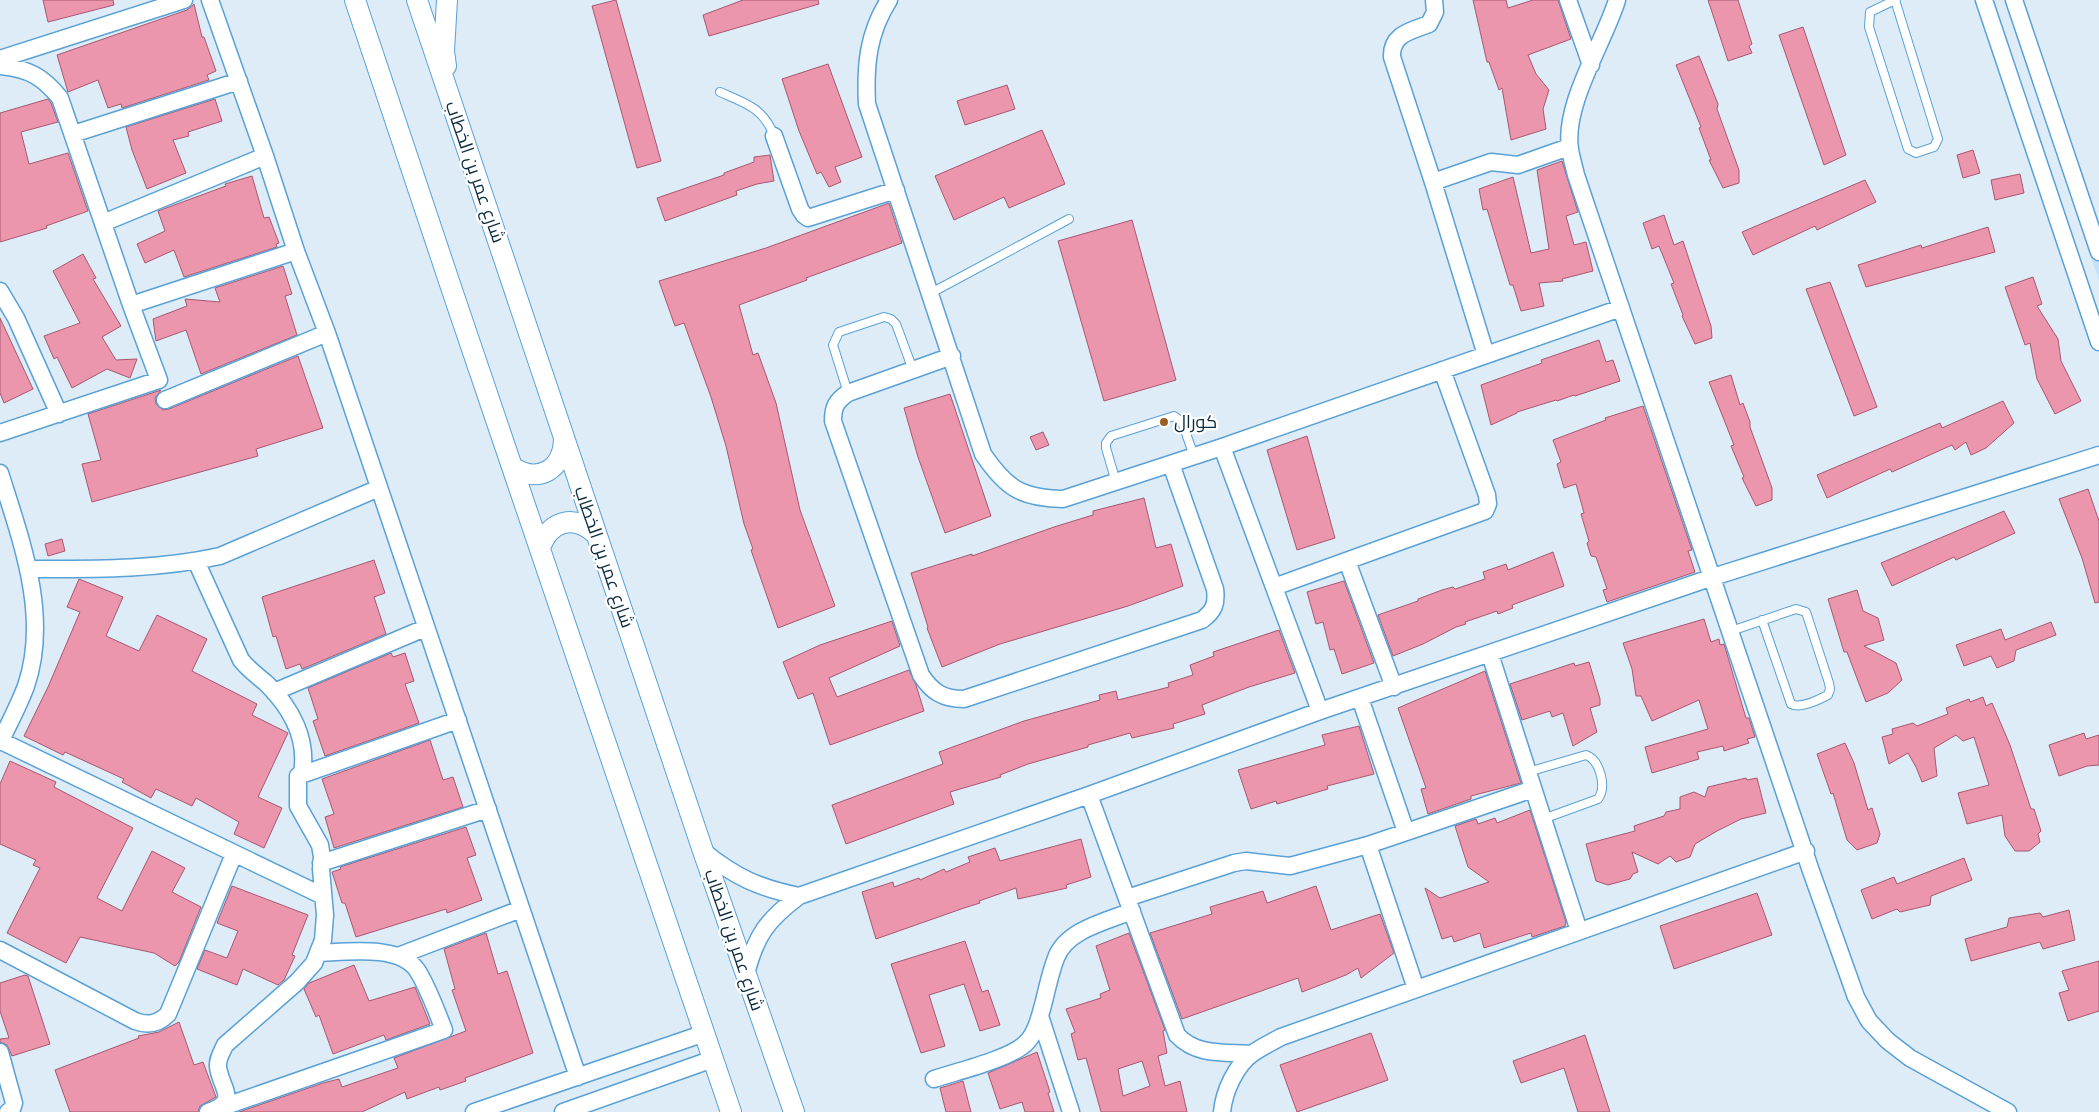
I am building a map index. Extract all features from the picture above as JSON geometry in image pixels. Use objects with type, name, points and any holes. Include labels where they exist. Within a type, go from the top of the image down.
[{"type":"street","points":[[0,59],[184,0]]},
{"type":"street","points":[[210,0],[296,251],[328,333],[578,1077]]},
{"type":"street","points":[[355,0],[731,1112]]},
{"type":"street","name":"شارع عمر بن الخطاب","points":[[416,0],[704,852],[794,1112]]},
{"type":"street","points":[[448,0],[444,51],[452,103]]},
{"type":"street","points":[[889,0],[881,12],[870,41],[865,72],[867,104],[983,454],[996,474],[1016,490],[1039,498],[1063,499],[1222,447],[1621,308]]},
{"type":"street","points":[[1434,0],[1435,12],[1429,24],[1399,36],[1391,49],[1392,57],[1486,355]]},
{"type":"street","points":[[1568,0],[1591,64]]},
{"type":"street","points":[[1617,0],[1576,103],[1570,125],[1569,148],[1576,175],[1856,997],[1869,1021],[1888,1042],[1910,1058],[2008,1112]]},
{"type":"street","points":[[1984,0],[2099,342]]},
{"type":"street","points":[[2014,0],[2094,217],[2099,251]]},
{"type":"street","points":[[0,79],[0,67],[18,68],[34,74],[49,84],[60,98],[131,305],[159,380],[0,434]]},
{"type":"street","points":[[73,134],[239,82]]},
{"type":"street","points":[[774,136],[800,209],[808,218],[896,190]]},
{"type":"street","points":[[1433,182],[1491,162],[1518,165],[1569,148]]},
{"type":"street","points":[[103,223],[265,156]]},
{"type":"street","points":[[131,305],[296,251]]},
{"type":"street","points":[[0,291],[16,318],[59,414]]},
{"type":"street","points":[[165,400],[328,333]]},
{"type":"street","points":[[952,356],[848,393],[838,399],[833,410],[833,421],[921,675],[928,686],[939,695],[951,699],[964,699],[1202,620],[1212,612],[1217,601],[1215,589],[1171,464]]},
{"type":"street","points":[[1274,587],[1485,511],[1488,504],[1487,495],[1442,370]]},
{"type":"street","points":[[512,467],[529,474],[548,471],[561,458],[564,439]]},
{"type":"street","points":[[1222,447],[1320,711]]},
{"type":"street","points":[[746,974],[752,950],[764,929],[779,910],[799,896],[1089,795],[1320,711],[1713,577],[2099,455]]},
{"type":"street","points":[[0,473],[28,569],[34,606],[35,648],[26,686],[0,741],[323,896]]},
{"type":"street","points":[[28,569],[127,568],[196,561],[220,556],[379,488]]},
{"type":"street","points":[[540,548],[550,530],[559,524],[579,523],[588,527],[596,534]]},
{"type":"street","points":[[196,561],[242,660],[252,673],[274,692],[294,720],[303,741],[305,758],[302,773],[298,776],[298,806],[320,845],[326,916],[323,940],[314,963],[297,982],[225,1045],[220,1055],[218,1067],[227,1095],[224,1104],[214,1110]]},
{"type":"street","points":[[1348,561],[1394,687]]},
{"type":"street","points":[[274,692],[426,628]]},
{"type":"street","points":[[1490,654],[1579,932]]},
{"type":"street","points":[[1360,698],[1406,832]]},
{"type":"street","points":[[298,776],[458,720]]},
{"type":"street","points":[[934,1079],[1014,1052],[1031,1036],[1040,1016],[1056,956],[1065,944],[1076,934],[1129,904],[1234,863],[1246,861],[1290,866],[1368,845],[1533,789]]},
{"type":"street","points":[[1089,795],[1176,1035],[1190,1047],[1199,1050],[1252,1054]]},
{"type":"street","points":[[321,863],[488,808]]},
{"type":"street","points":[[1368,845],[1416,989]]},
{"type":"street","points":[[704,852],[724,869],[747,882],[772,891],[799,896]]},
{"type":"street","points":[[1222,1112],[1223,1103],[1234,1076],[1252,1054],[1281,1037],[1806,852]]},
{"type":"street","points":[[0,950],[134,1021],[149,1024],[156,1022],[168,1014],[234,854]]},
{"type":"street","points":[[398,956],[521,909]]},
{"type":"street","points":[[214,1110],[444,1030],[417,970],[409,962],[398,956],[380,952],[318,953]]},
{"type":"street","points":[[1040,1016],[1070,1112]]},
{"type":"street","points":[[474,1112],[705,1034]]},
{"type":"street","points":[[0,1052],[14,1102],[12,1109],[8,1112]]},
{"type":"street","points":[[563,1112],[595,1107],[713,1059]]},
{"type":"lane","points":[[1896,0],[1938,139],[1934,147],[1916,153],[1908,149],[1869,27],[1870,12],[1896,0]]},
{"type":"lane","points":[[720,92],[761,112],[770,123],[774,136]]},
{"type":"lane","points":[[931,293],[1069,219]]},
{"type":"lane","points":[[848,393],[834,352],[834,338],[839,332],[869,321],[884,317],[891,319],[896,324],[913,370]]},
{"type":"lane","points":[[1116,482],[1106,448],[1106,443],[1112,436],[1174,416],[1182,422],[1194,456]]},
{"type":"lane","points":[[1731,630],[1796,609],[1806,612],[1829,683],[1828,695],[1801,705],[1791,704],[1762,620]]},
{"type":"lane","points":[[1528,772],[1586,755],[1592,757],[1596,762],[1603,787],[1602,794],[1598,799],[1543,819]]},
{"type":"shaded area","points":[[2099,232],[2099,280],[2084,237]]},
{"type":"building","points":[[43,0],[113,0],[114,5],[48,22]]},
{"type":"building","points":[[616,0],[661,161],[637,168],[592,6]]},
{"type":"building","points":[[743,0],[818,0],[819,4],[709,36],[703,15]]},
{"type":"building","points":[[1473,0],[1506,0],[1508,8],[1533,0],[1558,0],[1571,39],[1528,55],[1536,74],[1549,90],[1543,109],[1546,129],[1511,140],[1502,88],[1499,90],[1489,62],[1487,62]]},
{"type":"building","points":[[1708,0],[1738,0],[1752,44],[1749,46],[1752,53],[1728,61]]},
{"type":"building","points":[[194,4],[202,37],[204,37],[216,71],[207,75],[209,80],[122,108],[121,104],[108,108],[98,80],[68,92],[57,55],[187,10]]},
{"type":"building","points":[[1803,27],[1846,155],[1824,165],[1779,35]]},
{"type":"building","points":[[1699,56],[1718,104],[1717,109],[1739,170],[1739,183],[1723,188],[1709,160],[1711,160],[1699,128],[1701,127],[1676,65]]},
{"type":"building","points":[[828,64],[862,157],[835,167],[841,182],[829,187],[821,172],[817,174],[799,131],[782,79]]},
{"type":"building","points":[[1007,85],[1015,109],[965,125],[957,101]]},
{"type":"building","points":[[48,99],[58,122],[21,132],[29,164],[68,153],[88,211],[46,226],[47,228],[0,242],[0,113]]},
{"type":"building","points":[[215,99],[222,121],[188,132],[189,136],[173,140],[186,173],[147,189],[132,150],[126,127]]},
{"type":"building","points":[[1042,130],[1065,184],[1009,208],[1004,197],[954,220],[935,176]]},
{"type":"building","points":[[1973,150],[1980,173],[1963,178],[1957,155]]},
{"type":"building","points":[[770,155],[774,181],[736,191],[737,195],[665,221],[657,198],[724,175],[724,173],[754,162],[754,157]]},
{"type":"building","points":[[1562,161],[1578,212],[1566,216],[1574,245],[1586,242],[1593,271],[1562,279],[1563,281],[1539,283],[1544,306],[1521,311],[1513,285],[1510,285],[1487,209],[1483,210],[1479,189],[1513,177],[1531,253],[1549,249],[1537,170]]},
{"type":"building","points":[[2020,174],[2024,193],[1995,200],[1991,180]]},
{"type":"building","points":[[252,176],[264,218],[269,217],[279,243],[276,244],[277,247],[184,277],[174,250],[145,263],[137,244],[165,231],[158,211],[226,186],[225,184]]},
{"type":"building","points":[[1865,180],[1876,202],[1817,230],[1815,226],[1753,255],[1742,232]]},
{"type":"building","points":[[889,203],[902,243],[739,305],[753,355],[758,353],[776,403],[800,510],[835,606],[778,628],[751,550],[753,549],[744,524],[726,446],[711,397],[684,323],[675,326],[659,281],[766,248]]},
{"type":"building","points":[[1664,215],[1674,245],[1683,241],[1711,326],[1712,338],[1695,344],[1682,316],[1671,284],[1674,283],[1659,246],[1652,249],[1643,223]]},
{"type":"building","points":[[1132,220],[1176,380],[1104,401],[1058,241]]},
{"type":"building","points":[[1988,227],[1995,252],[1866,287],[1858,265],[1921,245],[1922,248]]},
{"type":"building","points":[[83,254],[96,278],[93,279],[121,326],[102,337],[116,360],[137,359],[130,378],[107,369],[72,388],[57,357],[54,359],[44,336],[80,323],[53,271]]},
{"type":"building","points":[[283,266],[292,294],[285,296],[297,335],[201,374],[186,330],[156,341],[153,319],[187,306],[185,299],[220,302],[215,288]]},
{"type":"building","points":[[2033,277],[2042,304],[2037,306],[2058,339],[2061,361],[2081,401],[2055,414],[2037,379],[2030,343],[2025,345],[2005,287]]},
{"type":"building","points":[[1830,282],[1877,407],[1854,416],[1806,289]]},
{"type":"building","points":[[0,318],[33,389],[4,403],[0,393]]},
{"type":"building","points":[[1599,340],[1606,362],[1613,360],[1620,381],[1517,412],[1491,425],[1481,385],[1542,363],[1541,360]]},
{"type":"building","points":[[298,356],[323,428],[256,449],[258,456],[92,502],[82,464],[101,460],[88,414],[161,390],[155,398],[156,404],[163,410],[169,409]]},
{"type":"building","points":[[1731,375],[1740,405],[1743,403],[1750,422],[1750,427],[1772,488],[1772,500],[1756,506],[1742,478],[1744,477],[1731,446],[1734,445],[1709,382]]},
{"type":"building","points":[[950,394],[991,516],[945,533],[918,457],[904,408]]},
{"type":"building","points":[[2003,401],[2014,423],[1986,448],[1971,455],[1966,442],[1955,450],[1952,445],[1892,472],[1890,469],[1827,498],[1817,475],[1940,423],[1942,428]]},
{"type":"building","points":[[1643,406],[1692,550],[1688,551],[1695,572],[1607,602],[1603,590],[1607,589],[1596,557],[1591,556],[1587,543],[1589,541],[1581,514],[1584,513],[1576,484],[1564,488],[1557,464],[1561,462],[1553,440],[1606,420],[1605,418]]},
{"type":"building","points":[[1043,432],[1049,445],[1036,450],[1030,437]]},
{"type":"building","points":[[1307,436],[1335,538],[1297,550],[1267,450]]},
{"type":"building","points":[[2088,489],[2099,521],[2099,602],[2095,603],[2082,558],[2059,499]]},
{"type":"building","points":[[1144,498],[1156,548],[1171,544],[1183,586],[1128,606],[1000,644],[942,667],[927,628],[911,573],[972,554],[972,556],[1093,515],[1093,511]]},
{"type":"building","points":[[2004,511],[2015,533],[1956,560],[1954,557],[1892,586],[1881,563]]},
{"type":"building","points":[[62,539],[65,551],[48,556],[45,544]]},
{"type":"building","points":[[1553,552],[1564,586],[1512,605],[1513,608],[1498,614],[1497,611],[1465,622],[1466,624],[1393,656],[1378,615],[1418,601],[1418,599],[1442,590],[1453,587],[1455,589],[1485,579],[1483,572],[1506,564],[1508,570]]},
{"type":"building","points":[[374,560],[385,593],[374,597],[386,634],[302,669],[300,664],[286,669],[276,636],[273,637],[262,597]]},
{"type":"building","points":[[79,579],[123,597],[106,636],[139,651],[157,615],[207,639],[192,671],[257,704],[252,715],[288,733],[258,797],[282,808],[264,848],[234,834],[239,822],[196,798],[192,806],[156,789],[151,798],[122,782],[124,779],[65,752],[63,755],[24,736],[48,687],[80,612],[67,607]]},
{"type":"building","points":[[1344,581],[1374,663],[1342,674],[1334,649],[1330,650],[1323,622],[1316,624],[1307,592]]},
{"type":"building","points":[[1857,590],[1863,611],[1878,618],[1884,640],[1864,646],[1896,663],[1902,680],[1888,693],[1866,702],[1847,652],[1844,652],[1828,599]]},
{"type":"building","points":[[1704,619],[1711,642],[1719,639],[1720,645],[1724,644],[1746,718],[1749,718],[1755,737],[1747,739],[1749,743],[1724,751],[1723,746],[1697,752],[1699,759],[1652,773],[1645,747],[1708,729],[1699,700],[1652,721],[1641,696],[1636,696],[1632,669],[1623,643]]},
{"type":"building","points":[[892,621],[900,646],[829,678],[837,697],[909,670],[924,711],[830,745],[813,693],[798,699],[783,662],[820,645]]},
{"type":"building","points":[[2051,622],[2056,635],[2016,650],[2014,661],[1997,668],[1991,656],[1964,666],[1956,645],[2001,629],[2005,640]]},
{"type":"building","points":[[1279,630],[1295,673],[1249,687],[1202,705],[1205,714],[1173,724],[1174,728],[1132,738],[1130,733],[1088,745],[1088,747],[1028,764],[1000,775],[1001,777],[950,792],[954,804],[846,844],[832,805],[943,764],[939,752],[1024,721],[1100,700],[1099,695],[1116,691],[1118,700],[1169,687],[1168,683],[1193,675],[1190,665],[1214,656],[1213,652]]},
{"type":"building","points":[[391,653],[393,657],[405,653],[414,681],[405,684],[419,723],[325,756],[313,721],[318,719],[308,688]]},
{"type":"building","points":[[1589,662],[1600,699],[1600,705],[1590,708],[1597,732],[1573,746],[1563,713],[1552,717],[1550,711],[1522,720],[1510,684],[1574,663],[1575,666]]},
{"type":"building","points":[[1485,671],[1521,783],[1471,796],[1471,799],[1428,814],[1421,789],[1426,788],[1398,708]]},
{"type":"building","points":[[1983,697],[1986,706],[1992,703],[2010,745],[2031,809],[2034,809],[2041,831],[2038,834],[2040,842],[2029,851],[2015,851],[2005,836],[2002,815],[1967,824],[1958,793],[1989,785],[1974,737],[1963,741],[1956,735],[1934,748],[1937,776],[1922,782],[1908,753],[1889,764],[1882,737],[1893,734],[1892,729],[1913,723],[1917,726],[1948,714],[1946,708],[1969,699],[1970,702]]},
{"type":"building","points":[[1359,726],[1374,774],[1327,786],[1328,789],[1277,804],[1276,801],[1251,809],[1238,770],[1325,745],[1322,735]]},
{"type":"building","points":[[2084,733],[2086,739],[2099,735],[2099,765],[2087,766],[2059,776],[2049,745]]},
{"type":"building","points":[[430,740],[443,780],[453,777],[463,807],[334,848],[325,817],[334,814],[322,779]]},
{"type":"building","points":[[1845,743],[1854,763],[1868,810],[1872,808],[1880,834],[1877,843],[1857,850],[1847,840],[1833,793],[1831,794],[1817,754]]},
{"type":"building","points":[[10,761],[56,782],[54,787],[133,828],[97,898],[122,911],[152,851],[185,868],[172,892],[201,907],[179,962],[175,966],[154,953],[80,937],[66,963],[7,933],[40,868],[33,865],[36,860],[0,844],[0,784]]},
{"type":"building","points":[[1746,778],[1747,780],[1757,778],[1766,813],[1741,819],[1717,831],[1695,844],[1690,857],[1676,862],[1670,856],[1658,864],[1632,852],[1638,872],[1633,874],[1630,879],[1608,885],[1596,881],[1586,844],[1635,831],[1634,826],[1664,816],[1666,812],[1680,809],[1680,797],[1694,792],[1705,797],[1708,787]]},
{"type":"building","points":[[1530,810],[1566,922],[1565,926],[1532,937],[1531,933],[1484,948],[1480,933],[1454,942],[1452,936],[1442,939],[1425,888],[1440,898],[1489,882],[1468,867],[1455,826],[1476,819],[1478,824],[1495,818],[1497,823]]},
{"type":"building","points":[[466,827],[476,855],[467,858],[482,900],[447,913],[446,909],[356,937],[332,872],[341,869],[340,867]]},
{"type":"building","points":[[1081,839],[1091,877],[1066,885],[1067,888],[1018,899],[1016,888],[979,901],[980,903],[876,939],[862,892],[893,882],[894,887],[919,878],[920,880],[944,869],[946,872],[970,862],[968,857],[995,848],[1000,861]]},
{"type":"building","points":[[1964,858],[1972,880],[1931,896],[1930,905],[1900,912],[1897,909],[1872,919],[1861,890],[1894,877],[1897,884]]},
{"type":"building","points":[[232,886],[308,915],[292,955],[295,956],[284,980],[278,985],[243,969],[237,985],[197,969],[205,950],[227,958],[238,931],[217,923]]},
{"type":"building","points":[[1316,886],[1331,930],[1380,914],[1394,953],[1361,978],[1358,968],[1346,975],[1302,992],[1298,978],[1182,1019],[1150,933],[1212,914],[1210,907],[1263,891],[1267,903]]},
{"type":"building","points":[[1757,893],[1772,935],[1674,969],[1660,926]]},
{"type":"building","points":[[2069,910],[2075,940],[2043,949],[2040,942],[1971,961],[1965,939],[2007,927],[2009,918],[2040,913],[2043,917]]},
{"type":"building","points":[[486,933],[498,974],[507,971],[533,1053],[465,1078],[466,1081],[440,1090],[439,1087],[407,1099],[405,1092],[362,1112],[239,1112],[323,1083],[339,1079],[342,1087],[398,1068],[394,1058],[466,1031],[452,990],[455,989],[444,949]]},
{"type":"building","points":[[1129,933],[1165,1030],[1163,1031],[1167,1053],[1158,1056],[1165,1086],[1180,1081],[1187,1112],[1101,1112],[1086,1058],[1078,1060],[1071,1034],[1075,1032],[1066,1009],[1101,998],[1100,994],[1110,990],[1096,946]],"holes":[[[1142,1061],[1150,1086],[1123,1096],[1118,1069]]]},
{"type":"building","points":[[965,941],[982,992],[988,990],[1000,1025],[980,1031],[964,984],[929,995],[945,1046],[921,1053],[891,964]]},
{"type":"building","points":[[2099,961],[2099,1011],[2068,1021],[2059,993],[2069,990],[2062,971]]},
{"type":"building","points":[[354,965],[369,1001],[415,987],[430,1024],[386,1040],[384,1035],[333,1054],[319,1015],[316,1017],[304,989],[309,983]]},
{"type":"building","points":[[25,975],[28,976],[50,1044],[12,1056],[7,1045],[0,1042],[0,1039],[9,1038],[0,1011],[0,983]]},
{"type":"building","points":[[179,1022],[194,1065],[203,1062],[216,1097],[200,1106],[198,1112],[70,1112],[55,1070],[139,1038],[138,1036],[159,1032]]},
{"type":"building","points":[[1371,1033],[1388,1080],[1297,1112],[1280,1065]]},
{"type":"building","points":[[1585,1035],[1610,1112],[1578,1112],[1564,1068],[1521,1083],[1513,1061]]},
{"type":"building","points":[[1037,1052],[1050,1092],[1048,1093],[1054,1112],[1025,1112],[1022,1102],[1000,1109],[988,1073]]},
{"type":"building","points":[[963,1081],[971,1112],[946,1112],[940,1088]]},
{"type":"place","name":"كورال","points":[[1164,422]]}]
